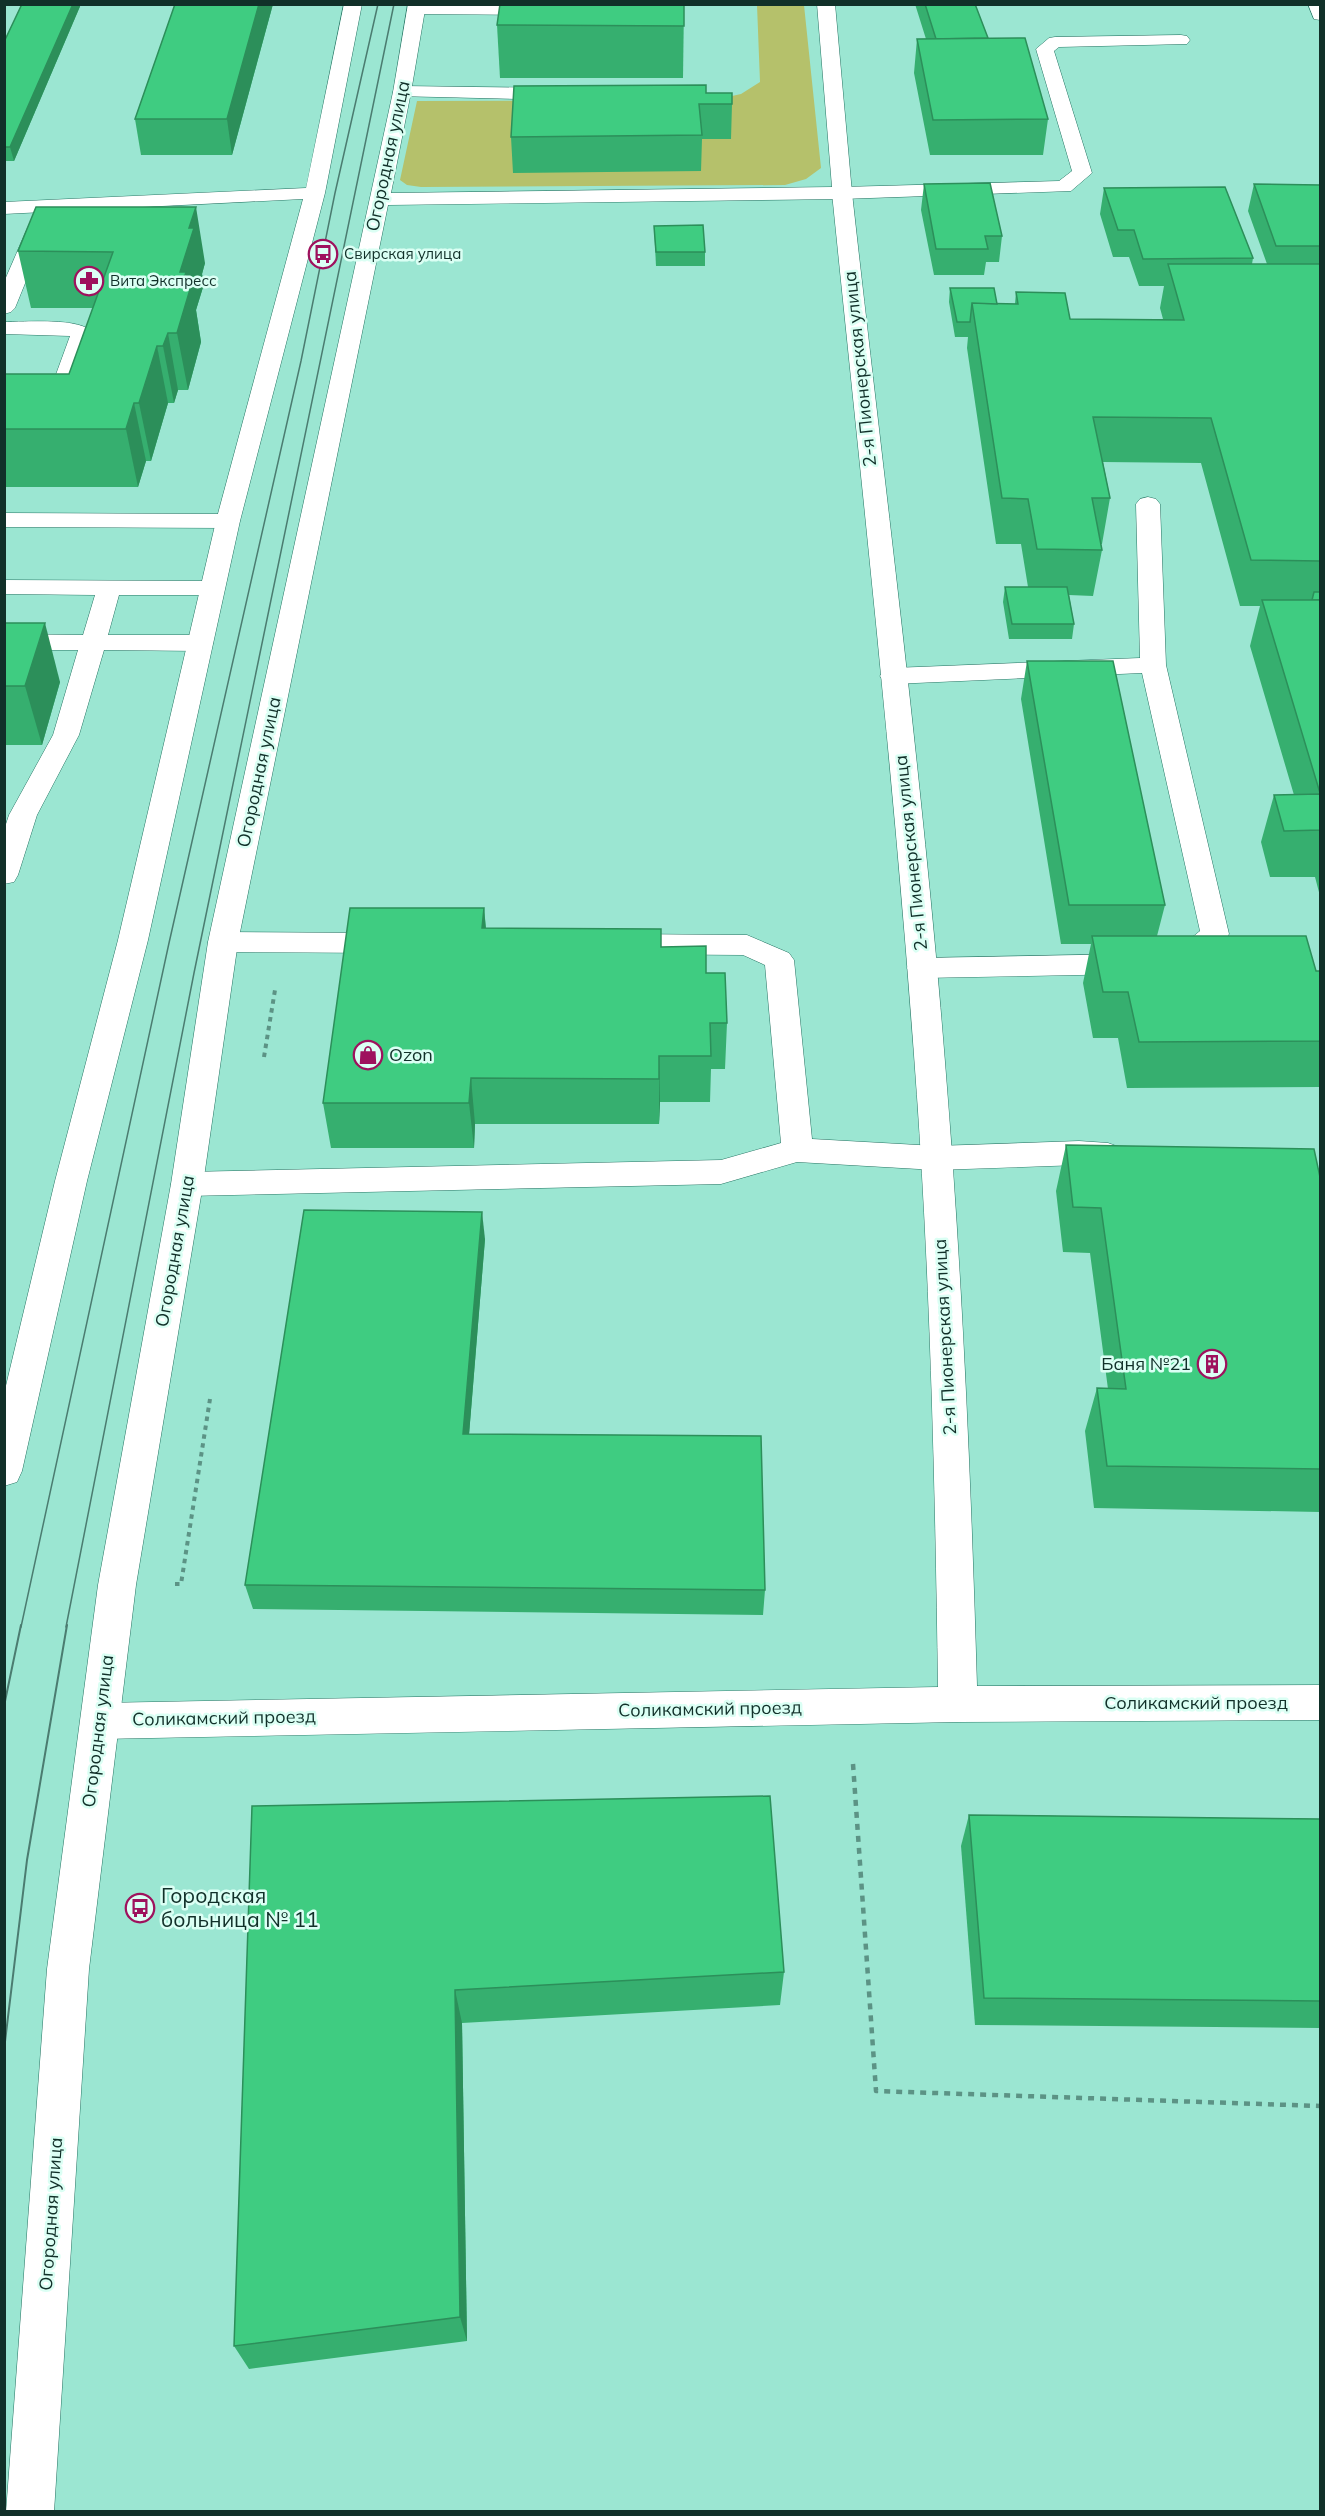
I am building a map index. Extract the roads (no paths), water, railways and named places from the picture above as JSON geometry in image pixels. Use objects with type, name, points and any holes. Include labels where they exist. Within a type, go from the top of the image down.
[{"type":"street","points":[[4,1471],[71,1181],[133,939],[228,521],[315,193],[353,4]]},
{"type":"street","name":"2-я Пионерская улица","points":[[826,4],[842,193],[922,968],[936,1158],[954,1528],[957,1704]]},
{"type":"street","points":[[1316,4],[1320,15]]},
{"type":"street","points":[[416,7],[555,10]]},
{"type":"street","name":"Огородная улица","points":[[30,2511],[68,1969],[121,1562],[187,1184],[223,942],[402,92],[416,7]]},
{"type":"street","points":[[379,199],[842,193],[1064,187],[1082,173],[1045,48],[1055,42],[1181,40]]},
{"type":"street","points":[[402,92],[579,94]]},
{"type":"street","points":[[4,208],[315,193]]},
{"type":"street","points":[[4,308],[46,207]]},
{"type":"street","points":[[4,328],[69,329],[82,333],[57,403],[42,407],[4,407]]},
{"type":"street","points":[[922,968],[1182,963],[1215,934],[1153,665],[1148,504]]},
{"type":"street","points":[[4,520],[228,521]]},
{"type":"street","points":[[4,587],[212,588]]},
{"type":"street","points":[[4,875],[23,815],[66,735],[109,588]]},
{"type":"street","points":[[4,642],[200,643]]},
{"type":"street","points":[[893,676],[1153,665]]},
{"type":"street","points":[[223,942],[413,943]]},
{"type":"street","points":[[592,944],[747,945],[779,960],[796,1150]]},
{"type":"street","points":[[187,1184],[722,1172],[796,1150],[936,1158],[1079,1153],[1138,1157]]},
{"type":"street","name":"Соликамский проезд","points":[[100,1721],[957,1704],[1320,1703]]},
{"type":"tram line","points":[[21,1627],[169,943],[301,361],[335,193],[378,4]]},
{"type":"tram line","points":[[66,1627],[194,973],[394,4]]},
{"type":"tram line","points":[[4,1706],[21,1625]]},
{"type":"tram line","points":[[4,2050],[27,1860],[67,1625]]},
{"type":"place","name":"Свирская улица","points":[[323,254]]},
{"type":"place","name":"Вита Экспресс","points":[[89,281]]},
{"type":"place","name":"Ozon","points":[[368,1055]]},
{"type":"place","name":"Баня №21","points":[[1212,1364]]},
{"type":"place","name":"Городская больница № 11","points":[[140,1908]]}]
